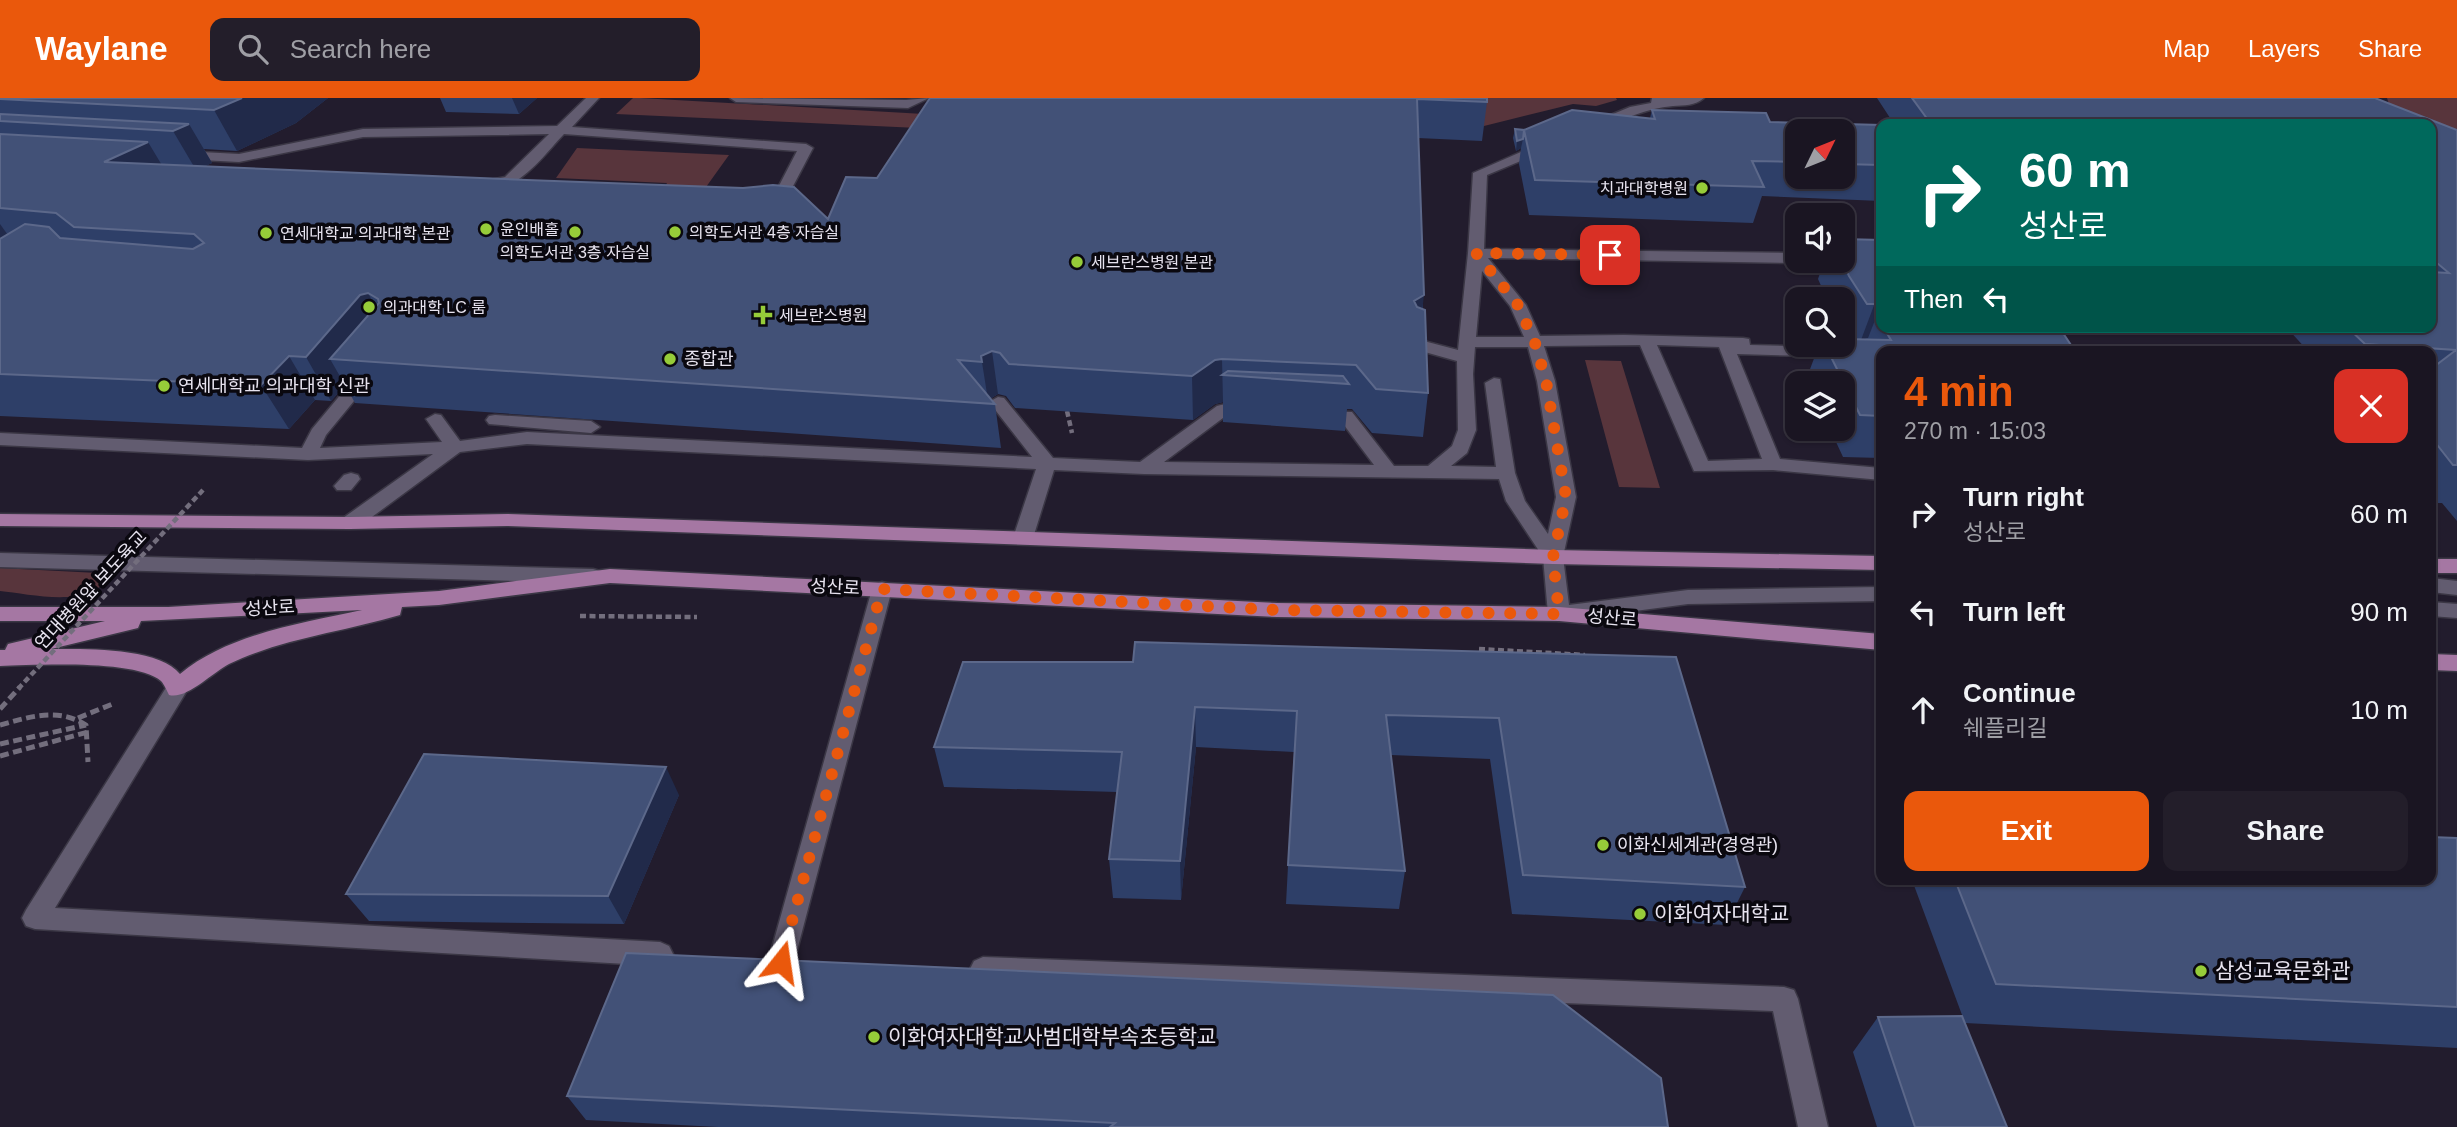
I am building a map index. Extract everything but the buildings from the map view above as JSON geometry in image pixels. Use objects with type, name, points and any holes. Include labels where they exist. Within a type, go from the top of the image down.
[{"type":"main road","points":[[0,520],[350,523],[506,520],[1553,557],[1876,563]]},
{"type":"main road","points":[[2436,566],[2457,566]]},
{"type":"main road","name":"성산로","points":[[0,614],[168,614],[439,598],[610,576],[1278,610],[1559,614],[1876,642]]},
{"type":"main road","points":[[0,656],[128,661],[155,667],[169,675],[177,689],[190,675],[233,653],[439,598]]},
{"type":"main road","points":[[0,656],[168,614]]},
{"type":"main road","points":[[2436,662],[2457,663]]},
{"type":"street","points":[[470,189],[520,186],[561,130],[593,98]]},
{"type":"street","points":[[736,98],[908,104],[923,98]]},
{"type":"street","points":[[1642,98],[1669,111]]},
{"type":"street","points":[[1584,128],[1635,110],[1669,111],[1703,102]]},
{"type":"street","points":[[173,155],[239,159],[363,133],[561,130],[806,148],[767,209]]},
{"type":"street","points":[[1434,471],[1460,449],[1467,430],[1468,350],[1480,173],[1554,142]]},
{"type":"street","points":[[1476,253],[1785,258]]},
{"type":"street","points":[[1476,253],[1518,305],[1535,343],[1546,381],[1566,497],[1553,557],[1559,614],[1688,597],[1876,594]]},
{"type":"street","points":[[1420,345],[1468,350],[1589,338],[1785,344]]},
{"type":"street","points":[[1646,340],[1701,467],[1773,464],[1876,474]]},
{"type":"street","points":[[1855,346],[1876,346]]},
{"type":"street","points":[[1773,464],[1726,349],[1876,353]]},
{"type":"street","points":[[308,454],[318,433],[375,364]]},
{"type":"street","points":[[1494,383],[1506,473],[1517,501],[1553,557]]},
{"type":"street","points":[[998,402],[1047,463]]},
{"type":"street","points":[[1144,468],[1223,410],[1263,411]]},
{"type":"street","points":[[1304,414],[1346,416],[1387,469]]},
{"type":"street","points":[[435,419],[455,447]]},
{"type":"street","points":[[495,420],[721,432],[991,453]]},
{"type":"street","points":[[0,439],[308,454],[455,447],[527,438],[1144,468],[1387,469],[1506,473]]},
{"type":"street","points":[[350,523],[455,447]]},
{"type":"street","points":[[1023,538],[1047,463]]},
{"type":"street","points":[[0,560],[610,576]]},
{"type":"street","points":[[2436,586],[2457,588]]},
{"type":"street","points":[[781,962],[882,589]]},
{"type":"street","points":[[2436,609],[2457,611]]},
{"type":"street","points":[[177,689],[35,918],[684,956]]},
{"type":"street","points":[[753,960],[809,963]]},
{"type":"street","points":[[962,968],[1784,999],[1813,1127]]},
{"type":"path","points":[[1067,411],[1073,440]]},
{"type":"path","name":"연대병원앞 보도육교","points":[[0,709],[203,490]]},
{"type":"path","points":[[577,616],[700,617]]},
{"type":"path","points":[[78,718],[115,703]]},
{"type":"path","points":[[0,726],[45,714],[71,714],[86,725],[88,732],[88,761],[81,772]]},
{"type":"path","points":[[0,744],[86,725]]},
{"type":"path","points":[[0,756],[88,732]]},
{"type":"shaded area","points":[[633,98],[924,114],[918,128],[616,114]]},
{"type":"shaded area","points":[[1477,98],[1617,100],[1596,106],[1573,104],[1480,127]]},
{"type":"shaded area","points":[[2387,98],[2457,98],[2457,150],[2436,129],[2436,119],[2394,119]]},
{"type":"shaded area","points":[[577,148],[729,155],[696,201],[659,197],[667,183],[556,178]]},
{"type":"shaded area","points":[[1585,360],[1621,361],[1660,488],[1619,487]]},
{"type":"shaded area","points":[[0,568],[98,573],[107,577],[99,587],[88,593],[43,596],[0,591]]},
{"type":"place","name":"치과대학병원","points":[[1702,188]]},
{"type":"place","name":"윤인배홀","points":[[486,229]]},
{"type":"place","name":"의학도서관 3층 자습실","points":[[575,232]]},
{"type":"place","name":"의학도서관 4층 자습실","points":[[675,232]]},
{"type":"place","name":"연세대학교 의과대학 본관","points":[[266,233]]},
{"type":"place","name":"세브란스병원 본관","points":[[1077,262]]},
{"type":"place","name":"의과대학 LC 룸","points":[[369,307]]},
{"type":"place","name":"세브란스병원","points":[[763,315]]},
{"type":"place","name":"종합관","points":[[670,359]]},
{"type":"place","name":"연세대학교 의과대학 신관","points":[[164,386]]},
{"type":"place","name":"이화신세계관(경영관)","points":[[1603,845]]},
{"type":"place","name":"이화여자대학교","points":[[1640,914]]},
{"type":"place","name":"삼성교육문화관","points":[[2201,971]]},
{"type":"place","name":"이화여자대학교사범대학부속초등학교","points":[[874,1037]]},
{"type":"route","points":[[781,962],[882,589],[1278,610],[1559,614],[1553,557],[1566,497],[1546,381],[1535,343],[1518,305],[1476,253],[1610,255]]}]
